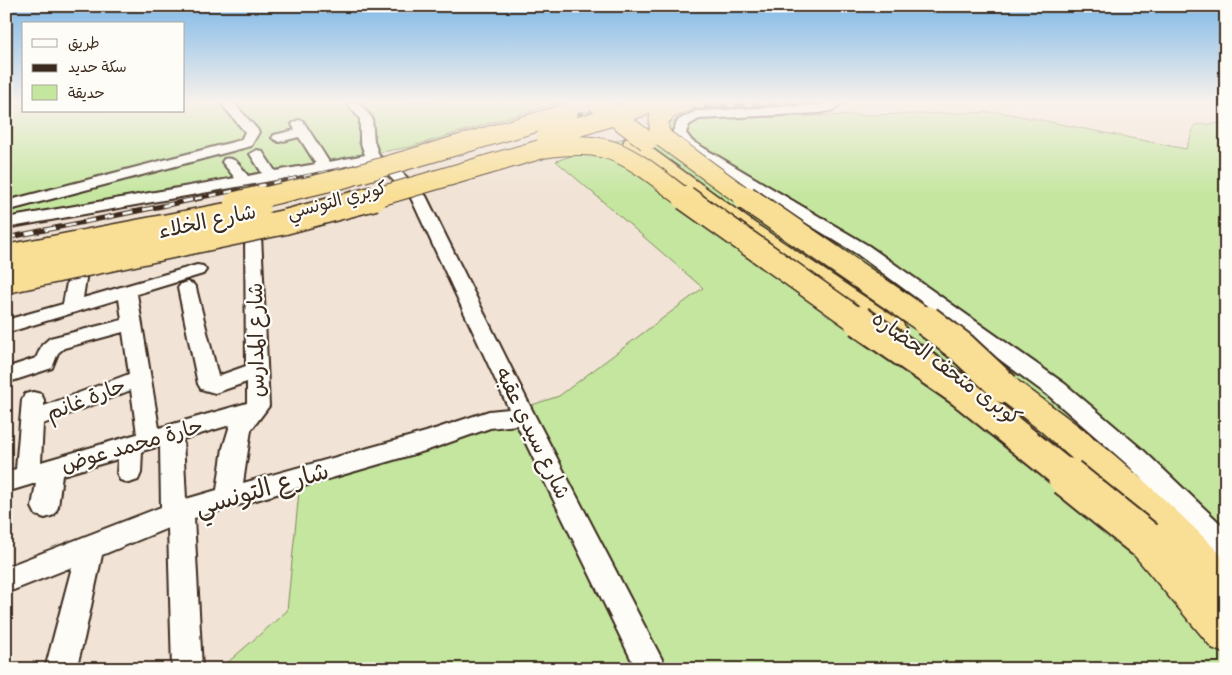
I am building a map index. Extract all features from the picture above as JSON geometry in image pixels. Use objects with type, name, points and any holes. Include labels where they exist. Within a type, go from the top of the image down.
[{"type":"highway","points":[[462,144],[488,132]]},
{"type":"highway","points":[[6,249],[271,196],[354,176],[501,132]]},
{"type":"highway","name":"كوبري التونسي","points":[[6,257],[320,195],[527,132]]},
{"type":"highway","name":"كوبري التونسي","points":[[6,272],[325,203],[412,180],[561,132]]},
{"type":"highway","points":[[625,132],[639,142]]},
{"type":"highway","points":[[629,132],[639,142]]},
{"type":"highway","points":[[661,132],[663,138],[773,218],[938,329],[961,347],[1005,388]]},
{"type":"highway","name":"كوبرى متحف الحضاره","points":[[639,142],[1005,388],[1083,446],[1126,484],[1226,588]]},
{"type":"highway","name":"كوبرى متحف الحضاره","points":[[639,142],[748,229],[935,358],[1025,424],[1083,473],[1145,540],[1226,634]]},
{"type":"highway","points":[[6,280],[285,222],[383,196],[545,148],[576,145],[605,149],[634,161],[817,292],[962,392],[1145,540]]},
{"type":"street","points":[[133,179],[246,143],[252,132]]},
{"type":"street","points":[[279,138],[295,132]]},
{"type":"street","points":[[304,132],[325,167]]},
{"type":"street","points":[[364,132],[373,158],[390,169],[418,196]]},
{"type":"street","points":[[679,132],[680,137],[687,144],[862,250],[1057,390],[1093,418],[1226,547]]},
{"type":"street","points":[[257,154],[271,176]]},
{"type":"street","points":[[287,157],[300,172]]},
{"type":"street","points":[[6,223],[373,158]]},
{"type":"street","points":[[229,162],[245,181]]},
{"type":"street","points":[[6,206],[133,179],[189,172],[198,189]]},
{"type":"street","points":[[130,201],[133,179]]},
{"type":"street","name":"شارع الخلاء","points":[[6,290],[78,272],[253,235],[418,196]]},
{"type":"street","name":"شارع سيدي عقبه","points":[[418,196],[524,416],[652,669]]},
{"type":"street","name":"شارع المدارس","points":[[228,498],[240,428],[246,417],[257,408],[258,370],[253,235]]},
{"type":"street","points":[[6,327],[197,270]]},
{"type":"street","points":[[72,307],[78,272]]},
{"type":"street","points":[[187,288],[209,384],[215,385],[258,370]]},
{"type":"street","points":[[127,291],[150,440],[178,513],[187,669]]},
{"type":"street","points":[[6,376],[46,363],[49,350],[57,343],[131,324]]},
{"type":"street","name":"حارة غانم","points":[[29,475],[33,410],[140,378]]},
{"type":"street","name":"حارة محمد عوض","points":[[29,475],[257,408]]},
{"type":"street","name":"شارع التونسي","points":[[6,580],[178,513],[428,441],[489,420],[524,416]]},
{"type":"street","points":[[129,472],[150,440]]},
{"type":"street","points":[[29,475],[44,507]]},
{"type":"street","points":[[60,669],[69,640],[90,547]]},
{"type":"green space","points":[[6,132],[459,132],[410,147],[6,217]]},
{"type":"green space","points":[[641,132],[1103,132],[1186,149],[1192,132],[1226,132],[1226,669],[220,669],[287,611],[300,482],[559,396],[703,288],[556,161]]},
{"type":"railway","points":[[194,199],[420,153],[492,132]]},
{"type":"railway","points":[[6,238],[201,198]]}]
